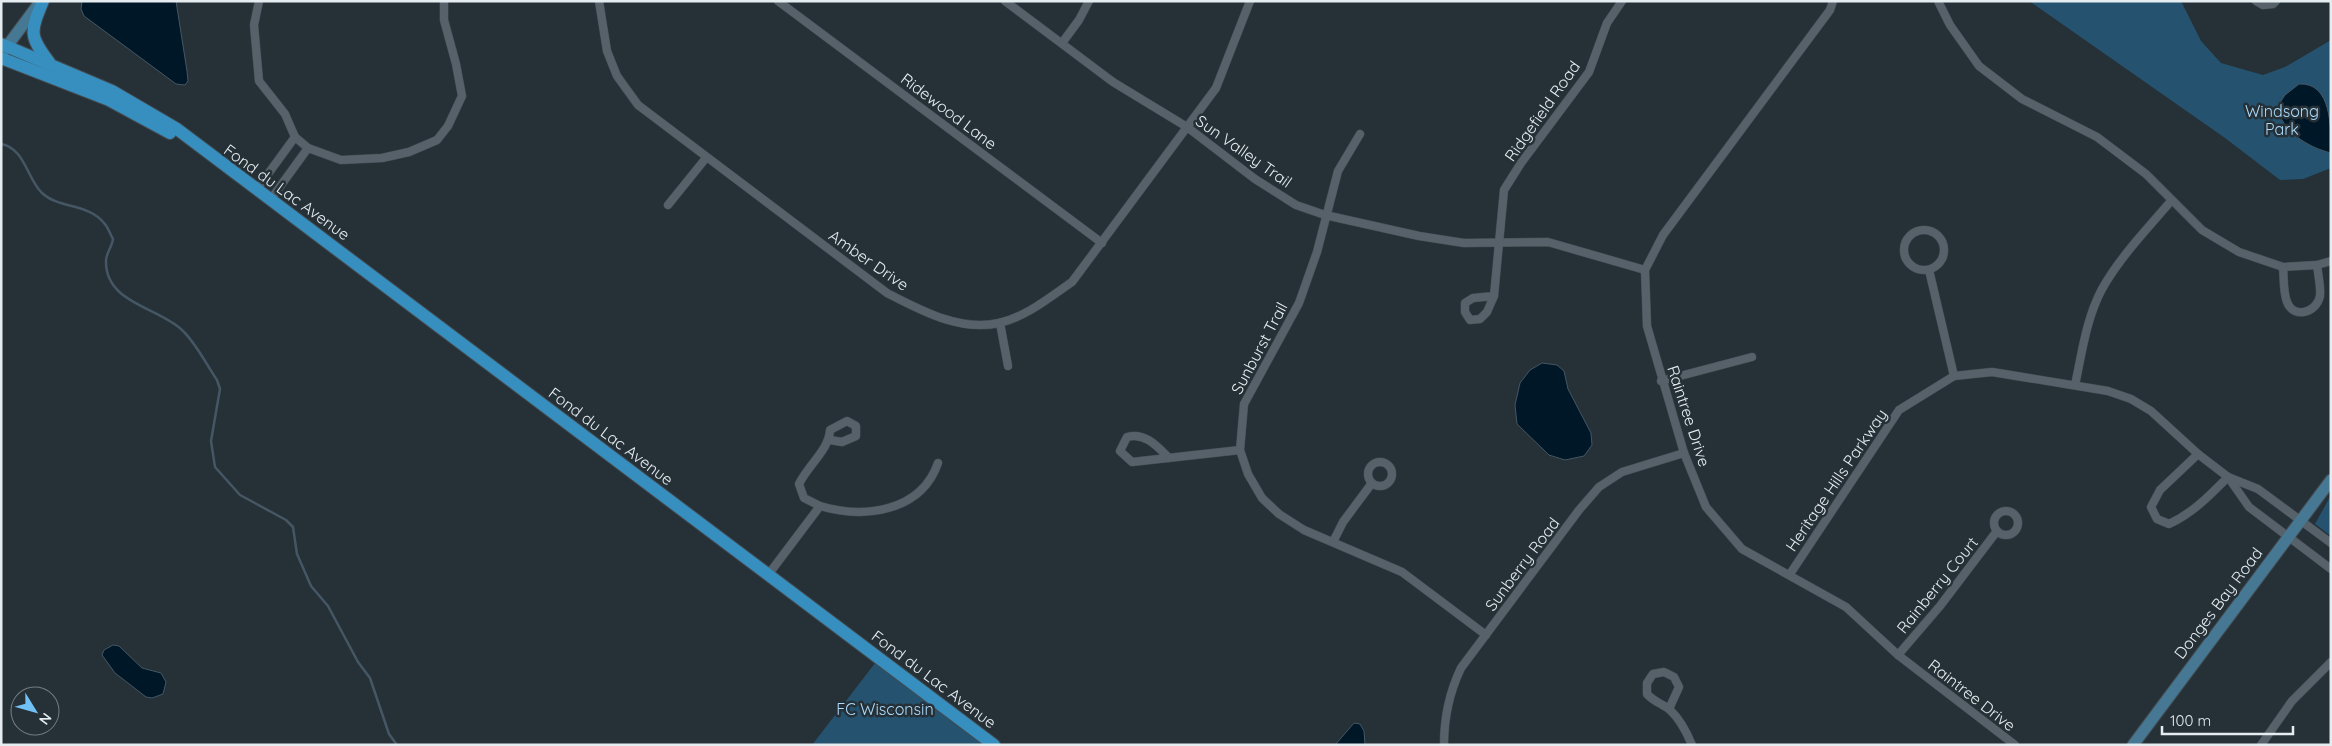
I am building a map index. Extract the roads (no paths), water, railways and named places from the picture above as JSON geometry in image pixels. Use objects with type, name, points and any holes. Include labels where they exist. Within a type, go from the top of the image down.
[{"type":"main road","points":[[41,1],[32,32],[36,46],[51,64]]},
{"type":"main road","name":"Fond du Lac Avenue","points":[[3,51],[51,64],[112,91],[145,108],[177,129],[994,745]]},
{"type":"main road","name":"Fond du Lac Avenue","points":[[3,51],[109,100],[207,153]]},
{"type":"street","points":[[3,51],[41,1]]},
{"type":"street","points":[[259,1],[254,25],[259,81],[285,114],[295,138],[308,148],[340,160],[382,158],[409,152],[436,140],[448,126],[462,96],[456,64],[444,20],[444,1]]},
{"type":"street","name":"Amber Drive","points":[[599,1],[607,51],[618,76],[638,105],[887,293],[926,314],[975,325],[1000,323],[1040,305],[1072,282],[1216,88],[1250,1]]},
{"type":"street","name":"Ridewood Lane","points":[[778,1],[1102,243]]},
{"type":"street","name":"Sun Valley Trail","points":[[1005,1],[1114,82],[1187,128],[1255,179],[1296,205],[1325,215],[1446,240],[1464,242],[1548,242],[1645,270]]},
{"type":"street","points":[[1062,43],[1079,20],[1089,1]]},
{"type":"street","name":"Ridgefield Road","points":[[1494,296],[1504,190],[1521,163],[1588,72],[1607,23],[1622,1]]},
{"type":"street","name":"Raintree Drive","points":[[1833,1],[1830,10],[1793,61],[1663,235],[1645,270],[1647,326],[1661,381],[1684,453],[1706,507],[1742,548],[1846,607],[1898,655],[2014,745]]},
{"type":"street","points":[[1938,1],[1950,25],[1979,66],[2022,99],[2097,137],[2146,174],[2202,230],[2239,252],[2283,267],[2317,265],[2331,261]]},
{"type":"street","points":[[2256,1],[2264,5],[2273,4],[2276,1]]},
{"type":"street","name":"Sunburst Trail","points":[[1360,134],[1338,171],[1325,215],[1317,252],[1299,303],[1244,404],[1240,450],[1248,474],[1262,498],[1285,518],[1304,530],[1402,572],[1486,635]]},
{"type":"street","points":[[257,189],[295,138]]},
{"type":"street","points":[[271,199],[308,148]]},
{"type":"street","points":[[668,205],[706,158]]},
{"type":"street","points":[[2075,386],[2088,324],[2102,290],[2121,261],[2171,201]]},
{"type":"street","points":[[1921,230],[1928,230],[1940,237],[1945,249],[1940,262],[1929,270],[1923,270],[1911,265],[1905,254],[1904,248],[1910,236],[1921,230]]},
{"type":"street","points":[[2283,267],[2287,303],[2300,313],[2308,312],[2317,305],[2320,295],[2317,265]]},
{"type":"street","points":[[1929,270],[1954,376]]},
{"type":"street","points":[[1000,323],[1008,366]]},
{"type":"street","points":[[1661,381],[1752,357]]},
{"type":"street","name":"Heritage Hills Parkway","points":[[1790,574],[1899,410],[1954,376],[1992,372],[2108,391],[2131,399],[2151,411],[2198,454],[2228,477],[2258,489],[2331,543]]},
{"type":"street","points":[[1169,458],[1147,439],[1137,434],[1127,437],[1120,451],[1132,462],[1169,458],[1240,450]]},
{"type":"street","points":[[830,440],[804,473],[799,484],[804,498],[820,506],[838,511],[860,513],[885,510],[907,500],[925,487],[938,463]]},
{"type":"street","name":"Sunberry Road","points":[[1444,745],[1444,728],[1450,692],[1461,668],[1599,487],[1622,472],[1684,453]]},
{"type":"street","points":[[2198,454],[2160,490],[2151,508],[2158,519],[2169,524],[2181,518],[2195,509],[2228,477]]},
{"type":"street","name":"Heritage Hills Parkway","points":[[2228,477],[2249,507],[2331,569]]},
{"type":"street","name":"Donges Bay Road","points":[[2133,745],[2331,480]]},
{"type":"street","points":[[1333,542],[1343,522],[1372,483]]},
{"type":"street","points":[[768,575],[820,506]]},
{"type":"street","name":"Rainberry Court","points":[[1898,655],[1940,606],[1997,531]]},
{"type":"street","points":[[2261,745],[2292,702],[2331,662]]},
{"type":"street","points":[[1669,709],[1678,687],[1674,677],[1664,672],[1653,674],[1647,683],[1648,694],[1655,702],[1669,709],[1680,721],[1692,745]]},
{"type":"waterway","points":[[1,144],[15,151],[21,158],[42,193],[57,202],[90,212],[104,223],[113,239],[106,261],[108,275],[114,286],[135,303],[172,322],[187,335],[196,347],[217,380],[220,389],[211,441],[215,467],[240,495],[286,520],[293,527],[297,554],[311,586],[328,606],[358,662],[370,678],[389,734],[397,745]]},
{"type":"park label","name":"Windsong Park","points":[[2282,120]]},
{"type":"park label","name":"FC Wisconsin","points":[[885,709]]}]
